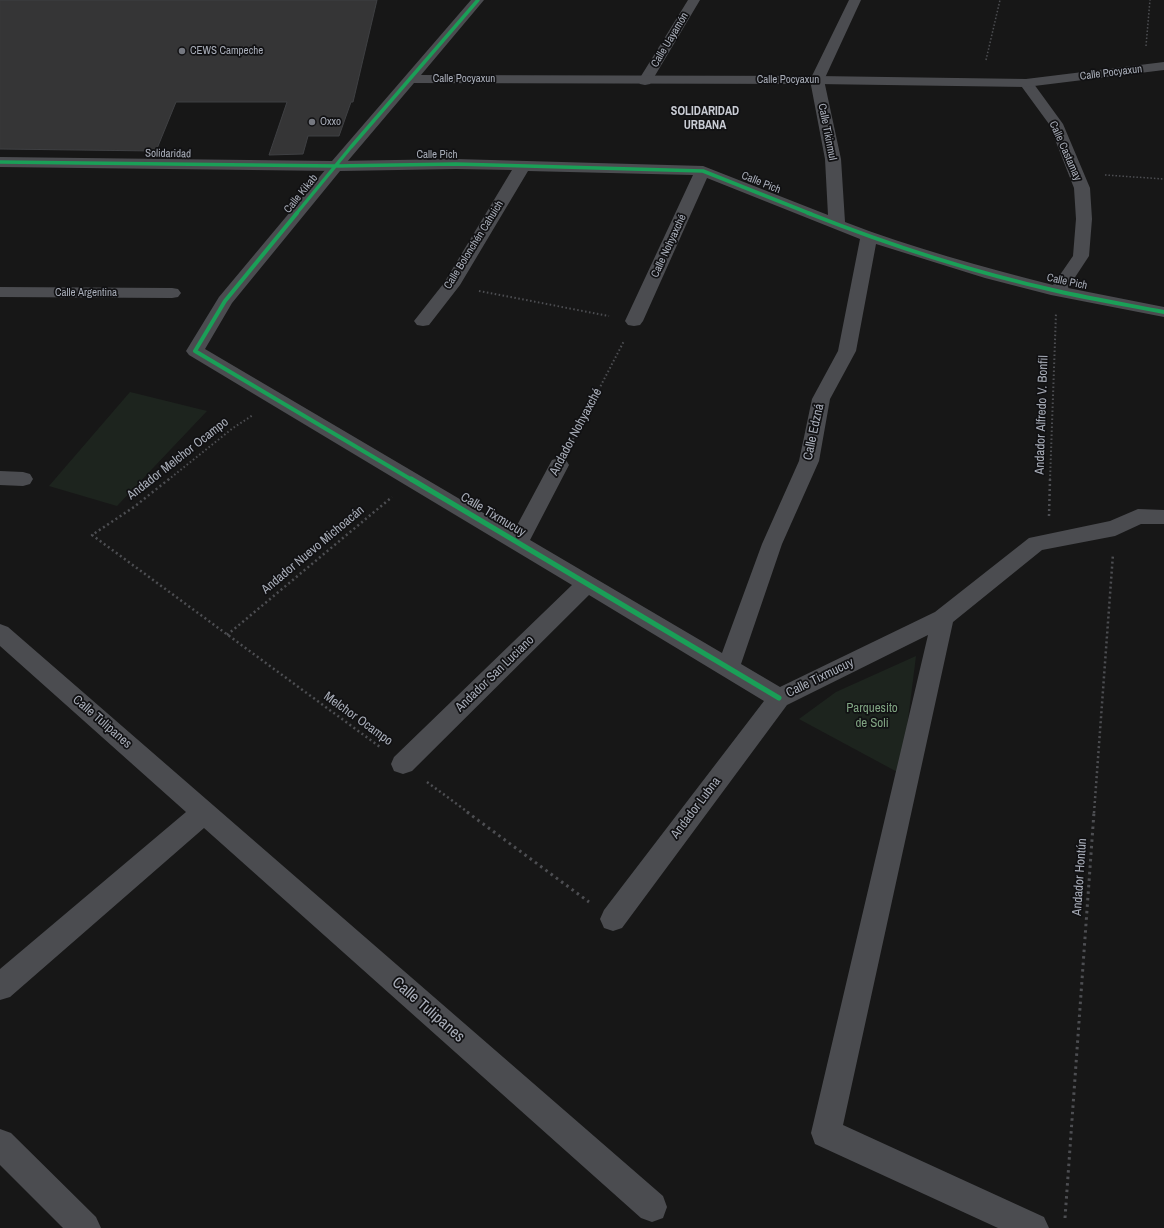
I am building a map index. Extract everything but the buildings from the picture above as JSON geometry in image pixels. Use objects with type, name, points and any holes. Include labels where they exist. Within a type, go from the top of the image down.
[{"type":"street","name":"Calle Kikab","points":[[195,351],[225,301],[336,166],[478,0]]},
{"type":"street","name":"Calle Uayamón","points":[[645,81],[694,0]]},
{"type":"street","points":[[817,80],[855,0]]},
{"type":"street","name":"Calle Pocyaxun","points":[[410,79],[645,81],[817,80],[1026,84],[1164,66]]},
{"type":"street","name":"Calle Tikinmul","points":[[817,80],[832,159],[837,225]]},
{"type":"street","name":"Calle Castamay","points":[[1026,84],[1056,124],[1082,188],[1084,219],[1081,256],[1057,290]]},
{"type":"street","name":"Solidaridad","points":[[0,162],[336,166]]},
{"type":"street","name":"Calle Pich","points":[[336,166],[456,164],[703,171],[869,238],[991,274],[1057,290],[1164,312]]},
{"type":"street","name":"Calle Bolonchén Cahuich","points":[[424,321],[451,285],[522,167]]},
{"type":"street","name":"Calle Nohyaxché","points":[[634,321],[703,171]]},
{"type":"street","name":"Calle Edzná","points":[[728,667],[772,544],[809,461],[821,399],[847,351],[869,238]]},
{"type":"street","name":"Calle Argentina","points":[[0,292],[172,293]]},
{"type":"street","name":"Calle Tixmucuy","points":[[195,351],[779,698],[943,618],[1036,543],[1115,528],[1138,516],[1164,517]]},
{"type":"street","name":"Andador Nohyaxché","points":[[518,543],[559,465]]},
{"type":"street","points":[[0,478],[23,479]]},
{"type":"street","name":"Andador San Luciano","points":[[403,764],[587,584]]},
{"type":"street","points":[[943,618],[826,1133],[1033,1228]]},
{"type":"street","name":"Calle Tulipanes","points":[[0,632],[652,1207]]},
{"type":"street","name":"Andador Lubna","points":[[613,919],[779,698]]},
{"type":"street","points":[[0,987],[204,812]]},
{"type":"street","points":[[0,1144],[85,1228]]},
{"type":"path","points":[[981,83],[1000,0]]},
{"type":"path","points":[[1144,69],[1150,0]]},
{"type":"path","points":[[1076,173],[1164,179]]},
{"type":"path","points":[[451,285],[634,321]]},
{"type":"green space","points":[[130,392],[207,411],[117,506],[49,486]]},
{"type":"green space","name":"Parquesito de Soli","points":[[916,656],[901,774],[799,719],[836,692]]},
{"type":"cycle path","points":[[478,0],[351,147],[225,301],[195,351],[779,698]]},
{"type":"cycle path","points":[[0,162],[336,166],[456,164],[703,171],[869,237],[991,274],[1057,291],[1164,312]]},
{"type":"place","name":"CEWS Campeche","points":[[182,51]]},
{"type":"place","name":"Oxxo","points":[[312,122]]},
{"type":"district","name":"SOLIDARIDAD URBANA","points":[[705,119]]}]
